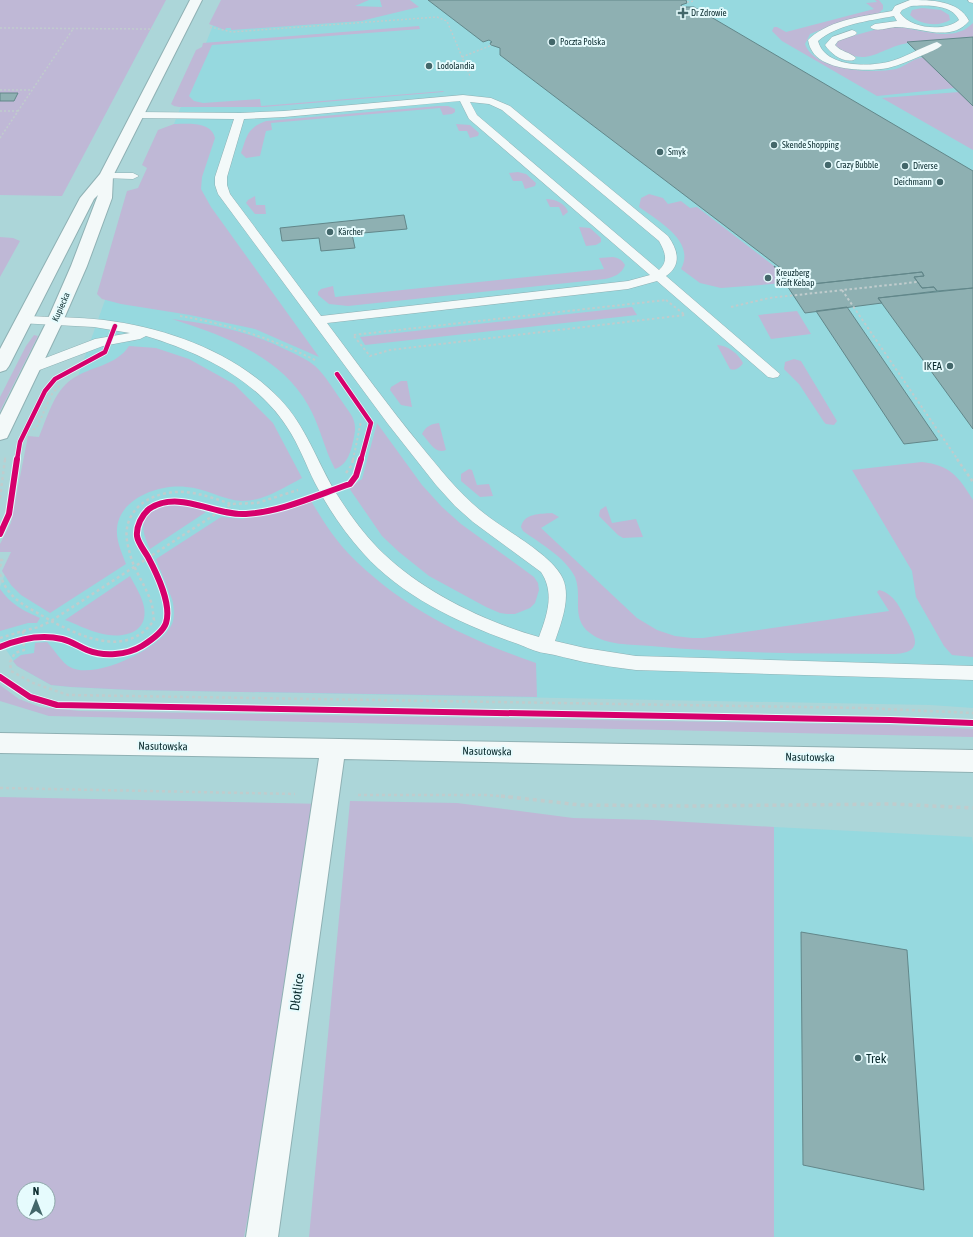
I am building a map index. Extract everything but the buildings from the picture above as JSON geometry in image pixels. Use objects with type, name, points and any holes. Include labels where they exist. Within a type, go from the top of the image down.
[{"type":"street","name":"Kupiecka","points":[[0,366],[88,198],[106,176],[196,0]]},
{"type":"street","name":"Kupiecka","points":[[0,434],[55,321],[79,266],[105,198],[106,176]]},
{"type":"street","name":"Nasutowska","points":[[2,742],[973,761]]},
{"type":"street","name":"Dłotlice","points":[[262,1237],[333,748]]},
{"type":"lane","points":[[907,47],[937,45],[889,65],[866,68],[831,61],[819,54],[813,46],[813,40],[817,36],[829,30],[914,1],[949,7],[973,8]]},
{"type":"lane","points":[[888,54],[878,59],[854,59],[837,53],[830,45],[835,39],[870,28],[896,24],[931,29],[950,29],[969,20],[949,7]]},
{"type":"lane","points":[[896,8],[900,19],[911,25]]},
{"type":"lane","points":[[138,115],[240,116],[284,114],[463,98],[491,101],[506,108],[664,239],[673,254],[670,266],[660,276],[648,281],[628,285],[318,320]]},
{"type":"lane","points":[[463,98],[473,117],[774,374]]},
{"type":"lane","points":[[240,116],[222,176],[221,185],[224,194],[393,421],[441,481],[460,502],[479,518],[547,568],[555,580],[558,593],[553,622],[544,646]]},
{"type":"lane","points":[[106,176],[133,176]]},
{"type":"lane","points":[[24,320],[115,326],[149,333],[188,346],[224,363],[245,377],[271,399],[296,429],[340,512],[370,549],[395,573],[427,595],[460,614],[496,630],[544,646],[602,658],[657,664],[973,673]]},
{"type":"lane","points":[[32,368],[100,342],[149,333]]},
{"type":"path","points":[[687,2],[694,1],[693,0]]},
{"type":"path","points":[[431,13],[437,17]]},
{"type":"path","points":[[0,28],[156,29]]},
{"type":"path","points":[[0,138],[73,29]]},
{"type":"path","points":[[462,57],[492,46]]},
{"type":"path","points":[[0,90],[32,90]]},
{"type":"path","points":[[0,111],[18,111]]},
{"type":"path","points":[[727,308],[768,298],[917,282]]},
{"type":"path","points":[[842,290],[973,482]]},
{"type":"path","points":[[173,315],[231,326],[254,333],[318,361]]},
{"type":"path","points":[[370,356],[390,350],[685,315]]},
{"type":"path","points":[[29,427],[36,429],[52,394],[66,379]]},
{"type":"path","points":[[345,476],[352,466],[361,420]]},
{"type":"path","points":[[0,498],[6,455]]},
{"type":"path","points":[[0,574],[3,584],[12,597],[51,621],[89,639],[107,642],[128,640],[145,632],[154,620],[152,606],[134,567],[126,534],[128,522],[133,511],[144,501],[158,495],[176,492],[192,493],[231,504],[245,506],[304,488]]},
{"type":"path","points":[[0,638],[39,628],[149,557],[223,512],[231,504]]},
{"type":"path","points":[[212,509],[223,512]]},
{"type":"path","points":[[0,560],[2,560],[0,567]]},
{"type":"path","points":[[23,631],[24,650],[15,653],[10,662],[11,671],[33,683],[68,695],[863,708],[973,713]]},
{"type":"path","points":[[0,788],[326,794],[488,795],[580,805],[691,806],[893,804],[973,808]]},
{"type":"shaded area","points":[[0,0],[166,0],[62,196],[0,195]]},
{"type":"shaded area","points":[[221,0],[369,0],[355,6],[382,7],[380,0],[410,0],[419,7],[361,21],[231,30],[231,28],[226,28],[225,30],[209,24]]},
{"type":"shaded area","points":[[223,0],[973,0],[973,708],[930,705],[132,690],[51,685],[17,666],[0,641],[0,587],[39,486],[110,286]]},
{"type":"shaded area","points":[[875,0],[879,0],[883,5],[883,9],[879,13],[828,27],[810,34],[805,44],[811,53],[820,60],[832,65],[873,71],[896,69],[916,59],[924,57],[955,88],[877,96],[782,41],[772,31],[774,27],[777,27],[786,32],[874,9],[866,3],[877,2]]},
{"type":"shaded area","points":[[922,8],[941,10],[949,15],[950,20],[940,24],[929,24],[918,21],[910,15],[912,10]]},
{"type":"shaded area","points":[[973,23],[973,37],[908,42],[864,57],[847,53],[836,46],[837,41],[842,39],[880,29],[893,27],[945,34],[955,33],[965,29]]},
{"type":"shaded area","points":[[419,26],[420,29],[212,45],[189,96],[194,101],[203,103],[260,99],[261,106],[444,91],[443,92],[264,107],[179,107],[171,104],[196,50],[202,47],[203,43]]},
{"type":"shaded area","points":[[959,92],[973,106],[973,150],[882,98]]},
{"type":"shaded area","points":[[448,106],[455,109],[455,112],[452,114],[443,115],[440,108],[271,123],[272,130],[266,131],[260,156],[246,158],[241,153],[251,130],[266,121]]},
{"type":"shaded area","points":[[174,124],[204,126],[213,133],[215,138],[202,177],[201,189],[211,207],[319,357],[255,329],[190,315],[121,304],[102,299],[97,294],[127,191],[138,188],[147,168],[142,165],[158,130]]},
{"type":"shaded area","points":[[456,124],[470,125],[479,133],[478,136],[470,138],[467,131],[459,131]]},
{"type":"shaded area","points":[[518,172],[526,174],[536,183],[535,186],[525,189],[522,181],[513,181],[509,173]]},
{"type":"shaded area","points":[[649,194],[663,198],[668,204],[681,201],[690,208],[697,207],[774,266],[785,283],[721,288],[700,283],[681,269],[684,259],[683,249],[673,233],[665,225],[639,207],[641,198]]},
{"type":"shaded area","points":[[255,196],[256,205],[265,205],[266,214],[255,214],[246,203]]},
{"type":"shaded area","points":[[546,199],[559,202],[565,206],[568,212],[563,216],[559,207],[550,207]]},
{"type":"shaded area","points":[[579,227],[590,228],[601,238],[601,242],[596,245],[586,246]]},
{"type":"shaded area","points":[[0,237],[13,238],[20,241],[0,277]]},
{"type":"shaded area","points":[[613,257],[623,262],[625,265],[624,268],[617,275],[605,279],[348,306],[329,304],[318,295],[318,292],[321,289],[333,286],[335,297],[604,269],[599,258]]},
{"type":"shaded area","points":[[632,307],[637,315],[365,345],[360,337]]},
{"type":"shaded area","points":[[797,311],[811,334],[771,339],[758,315]]},
{"type":"shaded area","points":[[172,319],[233,330],[277,345],[315,366],[329,382],[354,421],[355,431],[352,447],[349,456],[343,464],[335,469],[308,405],[296,388],[282,373],[266,360],[230,340]]},
{"type":"shaded area","points":[[34,335],[38,336],[0,411],[0,397],[26,346]]},
{"type":"shaded area","points":[[717,345],[725,347],[739,356],[743,363],[742,365],[736,369],[730,369]]},
{"type":"shaded area","points":[[129,346],[156,348],[189,359],[234,384],[273,423],[302,478],[266,496],[258,499],[242,501],[200,489],[186,487],[165,488],[142,495],[125,509],[119,518],[117,538],[126,564],[50,613],[21,595],[11,585],[2,571],[11,552],[0,552],[0,544],[11,523],[28,436],[39,437],[52,405],[60,390],[66,384],[79,375],[117,358],[124,353]]},
{"type":"shaded area","points":[[794,359],[801,361],[837,421],[834,425],[826,424],[824,422],[799,384],[784,369],[785,362]]},
{"type":"shaded area","points":[[401,381],[407,381],[412,407],[401,405],[390,390],[391,387]]},
{"type":"shaded area","points":[[377,423],[422,485],[442,507],[461,524],[534,577],[538,583],[539,590],[535,603],[530,608],[515,614],[507,614],[500,613],[486,607],[429,576],[382,536],[349,488],[362,479]]},
{"type":"shaded area","points":[[439,423],[446,450],[442,451],[435,449],[422,434],[429,426]]},
{"type":"shaded area","points":[[922,462],[947,469],[958,479],[973,500],[973,657],[952,655],[944,646],[916,597],[912,571],[852,470]]},
{"type":"shaded area","points":[[469,469],[472,470],[477,485],[489,484],[493,496],[480,497],[461,481],[461,474]]},
{"type":"shaded area","points":[[311,501],[328,528],[348,553],[389,590],[435,619],[459,632],[510,654],[536,663],[537,697],[132,690],[71,687],[51,685],[17,666],[13,661],[21,655],[34,653],[35,643],[47,642],[67,665],[81,670],[95,670],[110,666],[142,652],[166,633],[174,618],[172,599],[156,559],[221,517],[242,519]]},
{"type":"shaded area","points":[[166,505],[186,506],[206,512],[150,549],[144,534],[144,522],[151,513]]},
{"type":"shaded area","points":[[606,506],[612,523],[636,519],[643,537],[623,538],[618,535],[599,516],[600,510]]},
{"type":"shaded area","points":[[552,513],[559,517],[541,528],[637,618],[657,630],[675,636],[703,638],[889,611],[877,592],[879,590],[889,594],[898,605],[910,626],[915,639],[915,644],[909,651],[892,654],[802,653],[681,649],[619,644],[603,640],[590,633],[580,621],[577,585],[571,570],[559,557],[523,531],[521,527],[525,519],[533,515]]},
{"type":"shaded area","points":[[130,576],[140,595],[144,607],[142,624],[137,629],[131,633],[123,635],[107,635],[65,620]]},
{"type":"shaded area","points":[[0,589],[18,606],[40,618],[37,623],[28,623],[0,631]]},
{"type":"shaded area","points":[[0,685],[19,699],[40,707],[80,711],[889,725],[973,729],[973,737],[49,716],[0,701]]},
{"type":"shaded area","points":[[0,797],[325,804],[244,1237],[0,1237]]},
{"type":"shaded area","points":[[350,801],[457,803],[573,818],[653,820],[774,827],[774,1237],[309,1237]]},
{"type":"shaded area","points":[[774,827],[972,837],[973,1237],[774,1237]]},
{"type":"cycle path","points":[[0,534],[9,514],[20,442],[45,391],[55,379],[105,352],[115,326]]},
{"type":"cycle path","points":[[0,647],[27,638],[49,637],[65,640],[96,653],[115,654],[143,645],[162,630],[166,623],[167,615],[165,598],[152,564],[137,535],[138,525],[142,516],[156,504],[167,501],[178,501],[233,514],[246,514],[276,509],[350,484],[356,476],[371,423],[337,374]]},
{"type":"cycle path","points":[[0,677],[30,697],[57,705],[890,720],[973,723]]},
{"type":"place","name":"Dr Zdrowie","points":[[683,13]]},
{"type":"place","name":"Poczta Polska","points":[[552,42]]},
{"type":"place","name":"Lodolandia","points":[[429,66]]},
{"type":"place","name":"Skende Shopping","points":[[774,145]]},
{"type":"place","name":"Smyk","points":[[660,152]]},
{"type":"place","name":"Crazy Bubble","points":[[828,165]]},
{"type":"place","name":"Diverse","points":[[905,166]]},
{"type":"place","name":"Deichmann","points":[[940,182]]},
{"type":"place","name":"Kärcher","points":[[330,232]]},
{"type":"place","name":"Kreuzberg Kraft Kebap","points":[[768,278]]},
{"type":"place","name":"IKEA","points":[[950,366]]},
{"type":"place","name":"Trek","points":[[858,1058]]}]
